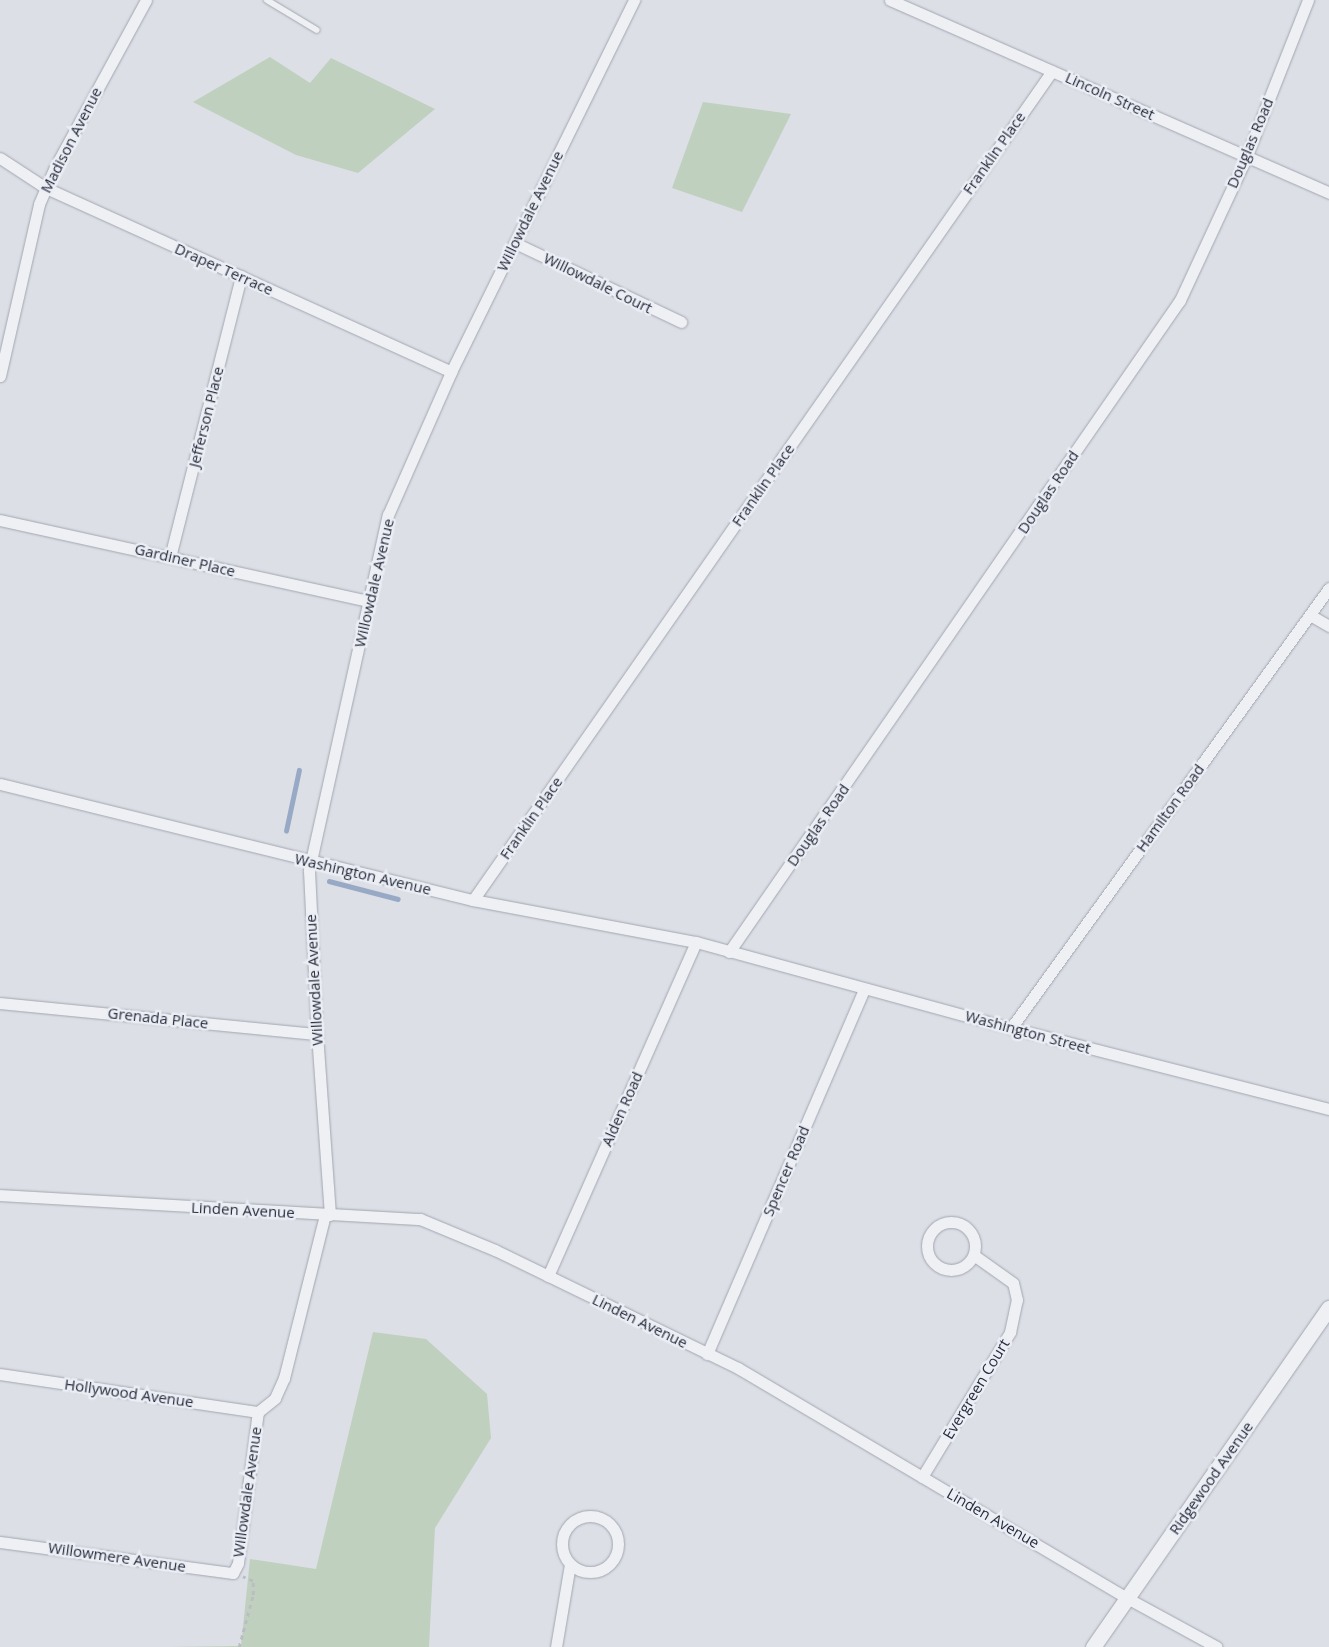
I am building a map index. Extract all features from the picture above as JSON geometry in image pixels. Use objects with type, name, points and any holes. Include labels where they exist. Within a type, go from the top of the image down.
[{"type":"street","name":"Madison Avenue","points":[[0,376],[39,204],[146,0]]},
{"type":"street","name":"Willowdale Avenue","points":[[233,1573],[238,1563],[258,1412],[274,1398],[284,1378],[328,1215],[316,1034],[311,862],[388,516],[452,372],[634,0]]},
{"type":"street","name":"Lincoln Street","points":[[890,0],[1329,193]]},
{"type":"street","name":"Douglas Road","points":[[729,952],[1180,300],[1246,156],[1308,0]]},
{"type":"street","name":"Franklin Place","points":[[473,900],[1052,70]]},
{"type":"street","name":"Draper Terrace","points":[[0,158],[46,188],[452,372]]},
{"type":"street","name":"Willowdale Court","points":[[515,243],[681,322]]},
{"type":"street","name":"Jefferson Place","points":[[170,557],[241,276]]},
{"type":"street","name":"Gardiner Place","points":[[0,520],[369,602]]},
{"type":"street","name":"Hamilton Road","points":[[1011,1028],[1329,588]]},
{"type":"street","points":[[1310,615],[1329,626]]},
{"type":"street","name":"Washington Avenue","points":[[0,784],[311,862],[473,900],[696,942],[729,952]]},
{"type":"street","name":"Alden Road","points":[[548,1276],[696,942]]},
{"type":"street","name":"Washington Street","points":[[729,952],[1011,1028],[1329,1109]]},
{"type":"street","name":"Spencer Road","points":[[707,1354],[864,989]]},
{"type":"street","name":"Grenada Place","points":[[0,1003],[316,1034]]},
{"type":"street","name":"Linden Avenue","points":[[0,1195],[420,1219],[548,1276],[707,1354],[922,1477],[1127,1598],[1217,1647]]},
{"type":"street","points":[[952,1220],[961,1224],[973,1240],[975,1256],[964,1266],[952,1270],[941,1268],[930,1254],[930,1233],[945,1222],[952,1220]]},
{"type":"street","name":"Evergreen Court","points":[[922,1477],[1012,1323],[1017,1300],[1013,1283],[975,1256]]},
{"type":"street","name":"Ridgewood Avenue","points":[[1093,1647],[1329,1308]]},
{"type":"street","name":"Hollywood Avenue","points":[[0,1374],[258,1412]]},
{"type":"street","points":[[556,1647],[570,1564],[562,1546],[563,1537],[572,1522],[589,1516],[606,1521],[612,1527],[618,1543],[617,1555],[610,1564],[603,1570],[586,1572],[570,1564]]},
{"type":"street","name":"Willowmere Avenue","points":[[0,1542],[233,1573]]},
{"type":"lane","points":[[267,0],[317,30]]},
{"type":"path","points":[[233,1573],[253,1581],[253,1595],[239,1647]]},
{"type":"green space","points":[[270,57],[310,83],[331,58],[435,109],[358,173],[296,155],[193,102]]},
{"type":"green space","points":[[703,102],[791,114],[742,212],[672,188]]},
{"type":"green space","points":[[373,1332],[426,1339],[487,1394],[491,1438],[435,1528],[429,1647],[168,1647],[241,1646],[250,1559],[316,1569]]},
{"type":"waterway","points":[[286,831],[299,770]]},
{"type":"waterway","points":[[329,881],[398,899]]}]
